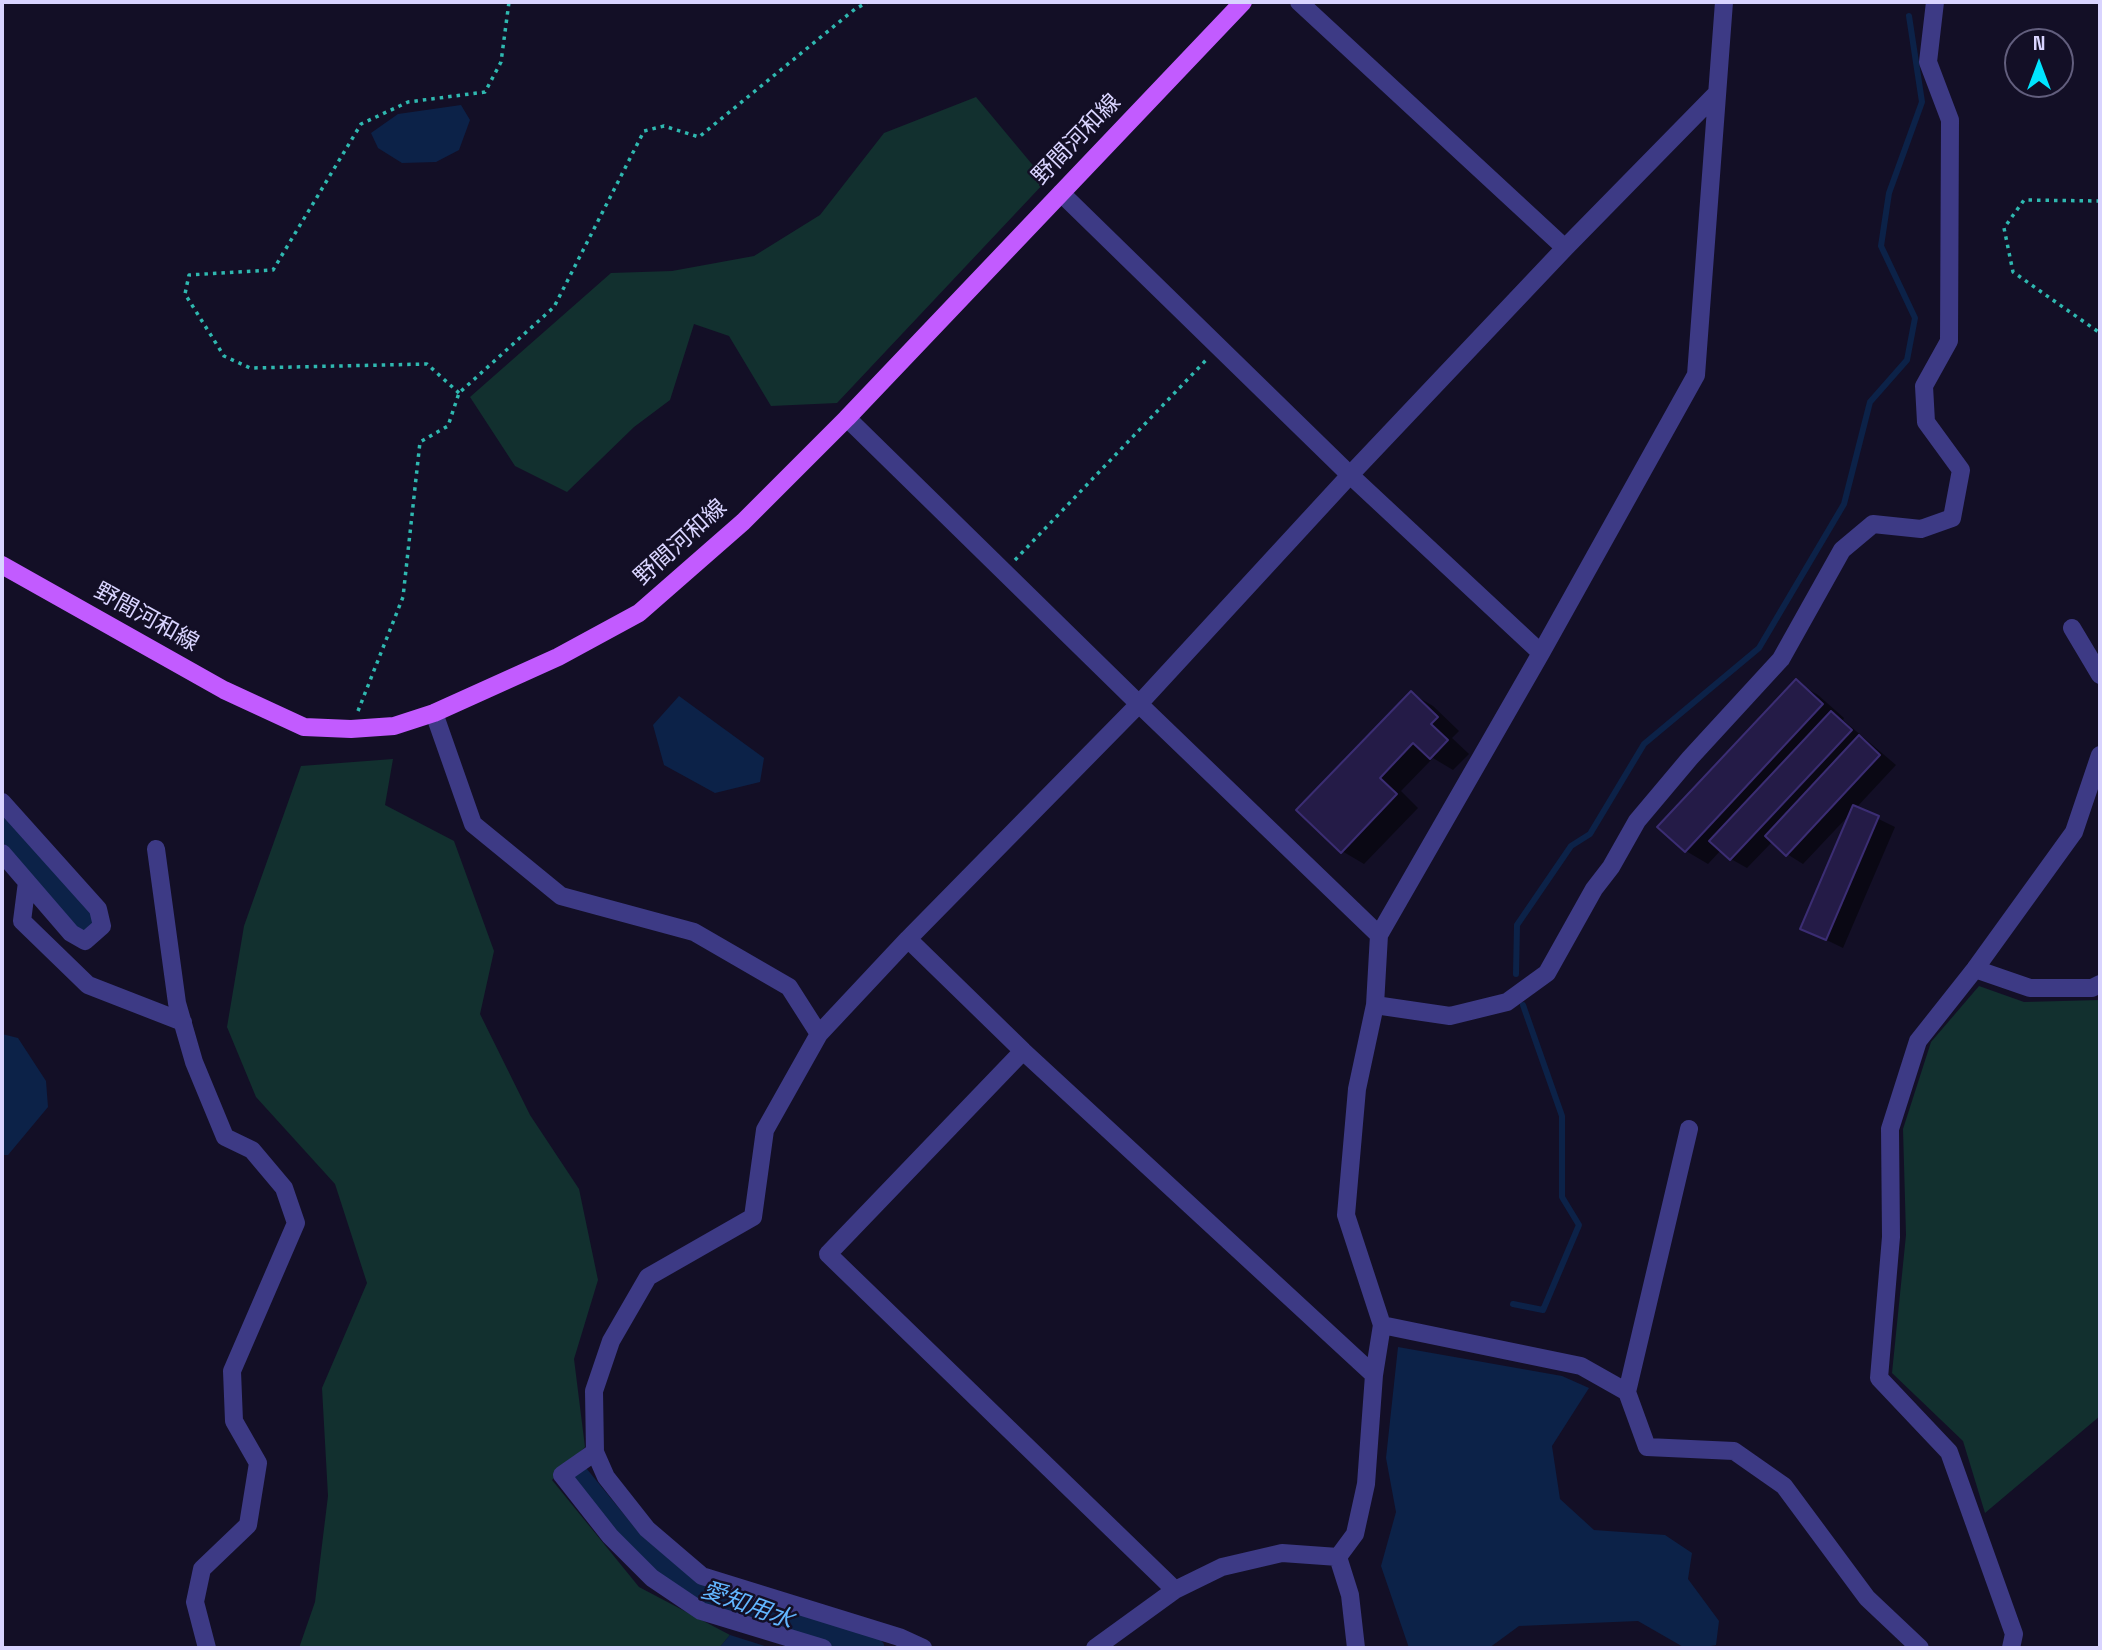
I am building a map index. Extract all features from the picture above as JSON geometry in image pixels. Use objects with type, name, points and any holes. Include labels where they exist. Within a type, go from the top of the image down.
[{"type":"main road","name":"野間河和線","points":[[2,565],[224,690],[304,727],[351,729],[394,726],[434,713],[558,657],[639,613],[743,522],[847,418],[1243,2]]},
{"type":"street","points":[[1299,2],[1565,248]]},
{"type":"street","points":[[1338,1557],[1354,1534],[1366,1484],[1374,1375],[1382,1325],[1346,1215],[1357,1089],[1375,1005],[1379,935],[1696,375],[1724,2]]},
{"type":"street","points":[[1375,1005],[1450,1016],[1507,1002],[1547,973],[1594,889],[1611,867],[1637,821],[1690,758],[1781,659],[1842,550],[1873,524],[1921,528],[1952,518],[1961,471],[1926,422],[1924,386],[1949,341],[1950,120],[1928,62],[1935,2]]},
{"type":"street","points":[[923,1648],[899,1637],[702,1576],[647,1530],[606,1477],[595,1452],[594,1391],[611,1341],[648,1277],[753,1217],[765,1130],[819,1034],[908,939],[1139,704],[1350,475],[1565,248],[1717,93]]},
{"type":"street","points":[[1061,193],[1350,475],[1541,653]]},
{"type":"street","points":[[847,418],[1379,935]]},
{"type":"street","points":[[2072,628],[2100,675]]},
{"type":"street","points":[[434,713],[473,824],[561,896],[694,932],[789,986],[819,1034]]},
{"type":"street","points":[[2011,1648],[2014,1634],[1949,1452],[1879,1378],[1891,1237],[1890,1129],[1919,1041],[2074,832],[2100,755]]},
{"type":"street","points":[[2,802],[98,909],[102,926],[85,941],[71,933],[2,853]]},
{"type":"street","points":[[156,849],[177,1003],[194,1062],[225,1136],[252,1150],[284,1188],[296,1223],[232,1371],[234,1421],[258,1463],[248,1525],[202,1569],[195,1602],[207,1648]]},
{"type":"street","points":[[27,882],[22,922],[88,985],[183,1022]]},
{"type":"street","points":[[908,939],[1023,1051],[1374,1375]]},
{"type":"street","points":[[1975,969],[2030,988],[2092,988],[2100,984]]},
{"type":"street","points":[[1023,1051],[828,1254],[1175,1590]]},
{"type":"street","points":[[1689,1129],[1627,1392],[1647,1447],[1734,1451],[1784,1486],[1867,1598],[1920,1648]]},
{"type":"street","points":[[1382,1325],[1581,1366],[1627,1392]]},
{"type":"street","points":[[595,1452],[562,1475],[610,1536],[652,1578],[701,1611],[823,1648]]},
{"type":"street","points":[[1095,1648],[1175,1590],[1222,1567],[1282,1553],[1338,1557]]},
{"type":"street","points":[[1338,1557],[1350,1595],[1356,1648]]},
{"type":"path","points":[[459,393],[427,364],[250,368],[224,356],[186,294],[189,275],[273,270],[361,124],[408,102],[485,92],[501,62],[509,2]]},
{"type":"path","points":[[351,729],[403,597],[420,442],[448,426],[459,393],[554,307],[644,131],[664,126],[699,137],[855,9],[868,2]]},
{"type":"path","points":[[2100,201],[2024,200],[2004,228],[2013,272],[2100,332]]},
{"type":"path","points":[[1004,572],[1219,347]]},
{"type":"green space","points":[[976,97],[1046,181],[837,403],[771,406],[729,336],[694,324],[670,400],[634,427],[567,492],[515,466],[470,397],[611,273],[672,271],[754,256],[820,215],[884,133]]},
{"type":"green space","points":[[393,759],[385,805],[454,841],[494,951],[480,1014],[530,1115],[579,1189],[598,1280],[574,1359],[585,1447],[552,1480],[639,1587],[730,1635],[719,1648],[299,1648],[315,1602],[328,1496],[322,1388],[367,1283],[335,1184],[256,1097],[227,1027],[244,926],[301,766]]},
{"type":"green space","points":[[1979,986],[2024,1002],[2100,1000],[2100,1416],[1985,1513],[1963,1441],[1892,1373],[1906,1235],[1903,1129],[1931,1042]]},
{"type":"water","points":[[461,105],[470,120],[459,150],[436,162],[402,163],[378,148],[371,133],[398,114]]},
{"type":"water","points":[[679,696],[764,758],[760,782],[715,793],[664,765],[653,725]]},
{"type":"water","points":[[2,1034],[18,1038],[46,1081],[48,1107],[8,1155],[2,1155]]},
{"type":"water","points":[[1398,1347],[1562,1376],[1589,1388],[1552,1446],[1560,1499],[1594,1530],[1665,1535],[1692,1553],[1688,1579],[1719,1621],[1716,1645],[1685,1648],[1638,1621],[1519,1626],[1489,1648],[1409,1648],[1381,1566],[1396,1512],[1386,1458]]},
{"type":"water","points":[[730,1635],[771,1648],[719,1648]]},
{"type":"building","points":[[1796,679],[1823,704],[1685,852],[1657,827]]},
{"type":"building","points":[[1411,691],[1438,717],[1431,724],[1448,740],[1430,759],[1413,743],[1380,778],[1397,794],[1341,853],[1296,810]]},
{"type":"building","points":[[1831,711],[1852,730],[1730,860],[1709,841]]},
{"type":"building","points":[[1859,735],[1880,755],[1786,856],[1765,836]]},
{"type":"building","points":[[1853,805],[1879,816],[1826,940],[1800,929]]},
{"type":"waterway","points":[[1516,974],[1517,925],[1571,846],[1590,834],[1644,744],[1759,648],[1844,504],[1870,402],[1907,360],[1915,318],[1881,246],[1889,193],[1922,102],[1909,16]]},
{"type":"waterway","name":"愛知用水","points":[[2,825],[90,926]]},
{"type":"waterway","points":[[1513,1304],[1543,1310],[1579,1225],[1562,1197],[1562,1116],[1523,1005]]},
{"type":"waterway","name":"愛知用水","points":[[579,1476],[633,1542],[671,1574],[710,1597],[874,1648]]}]
